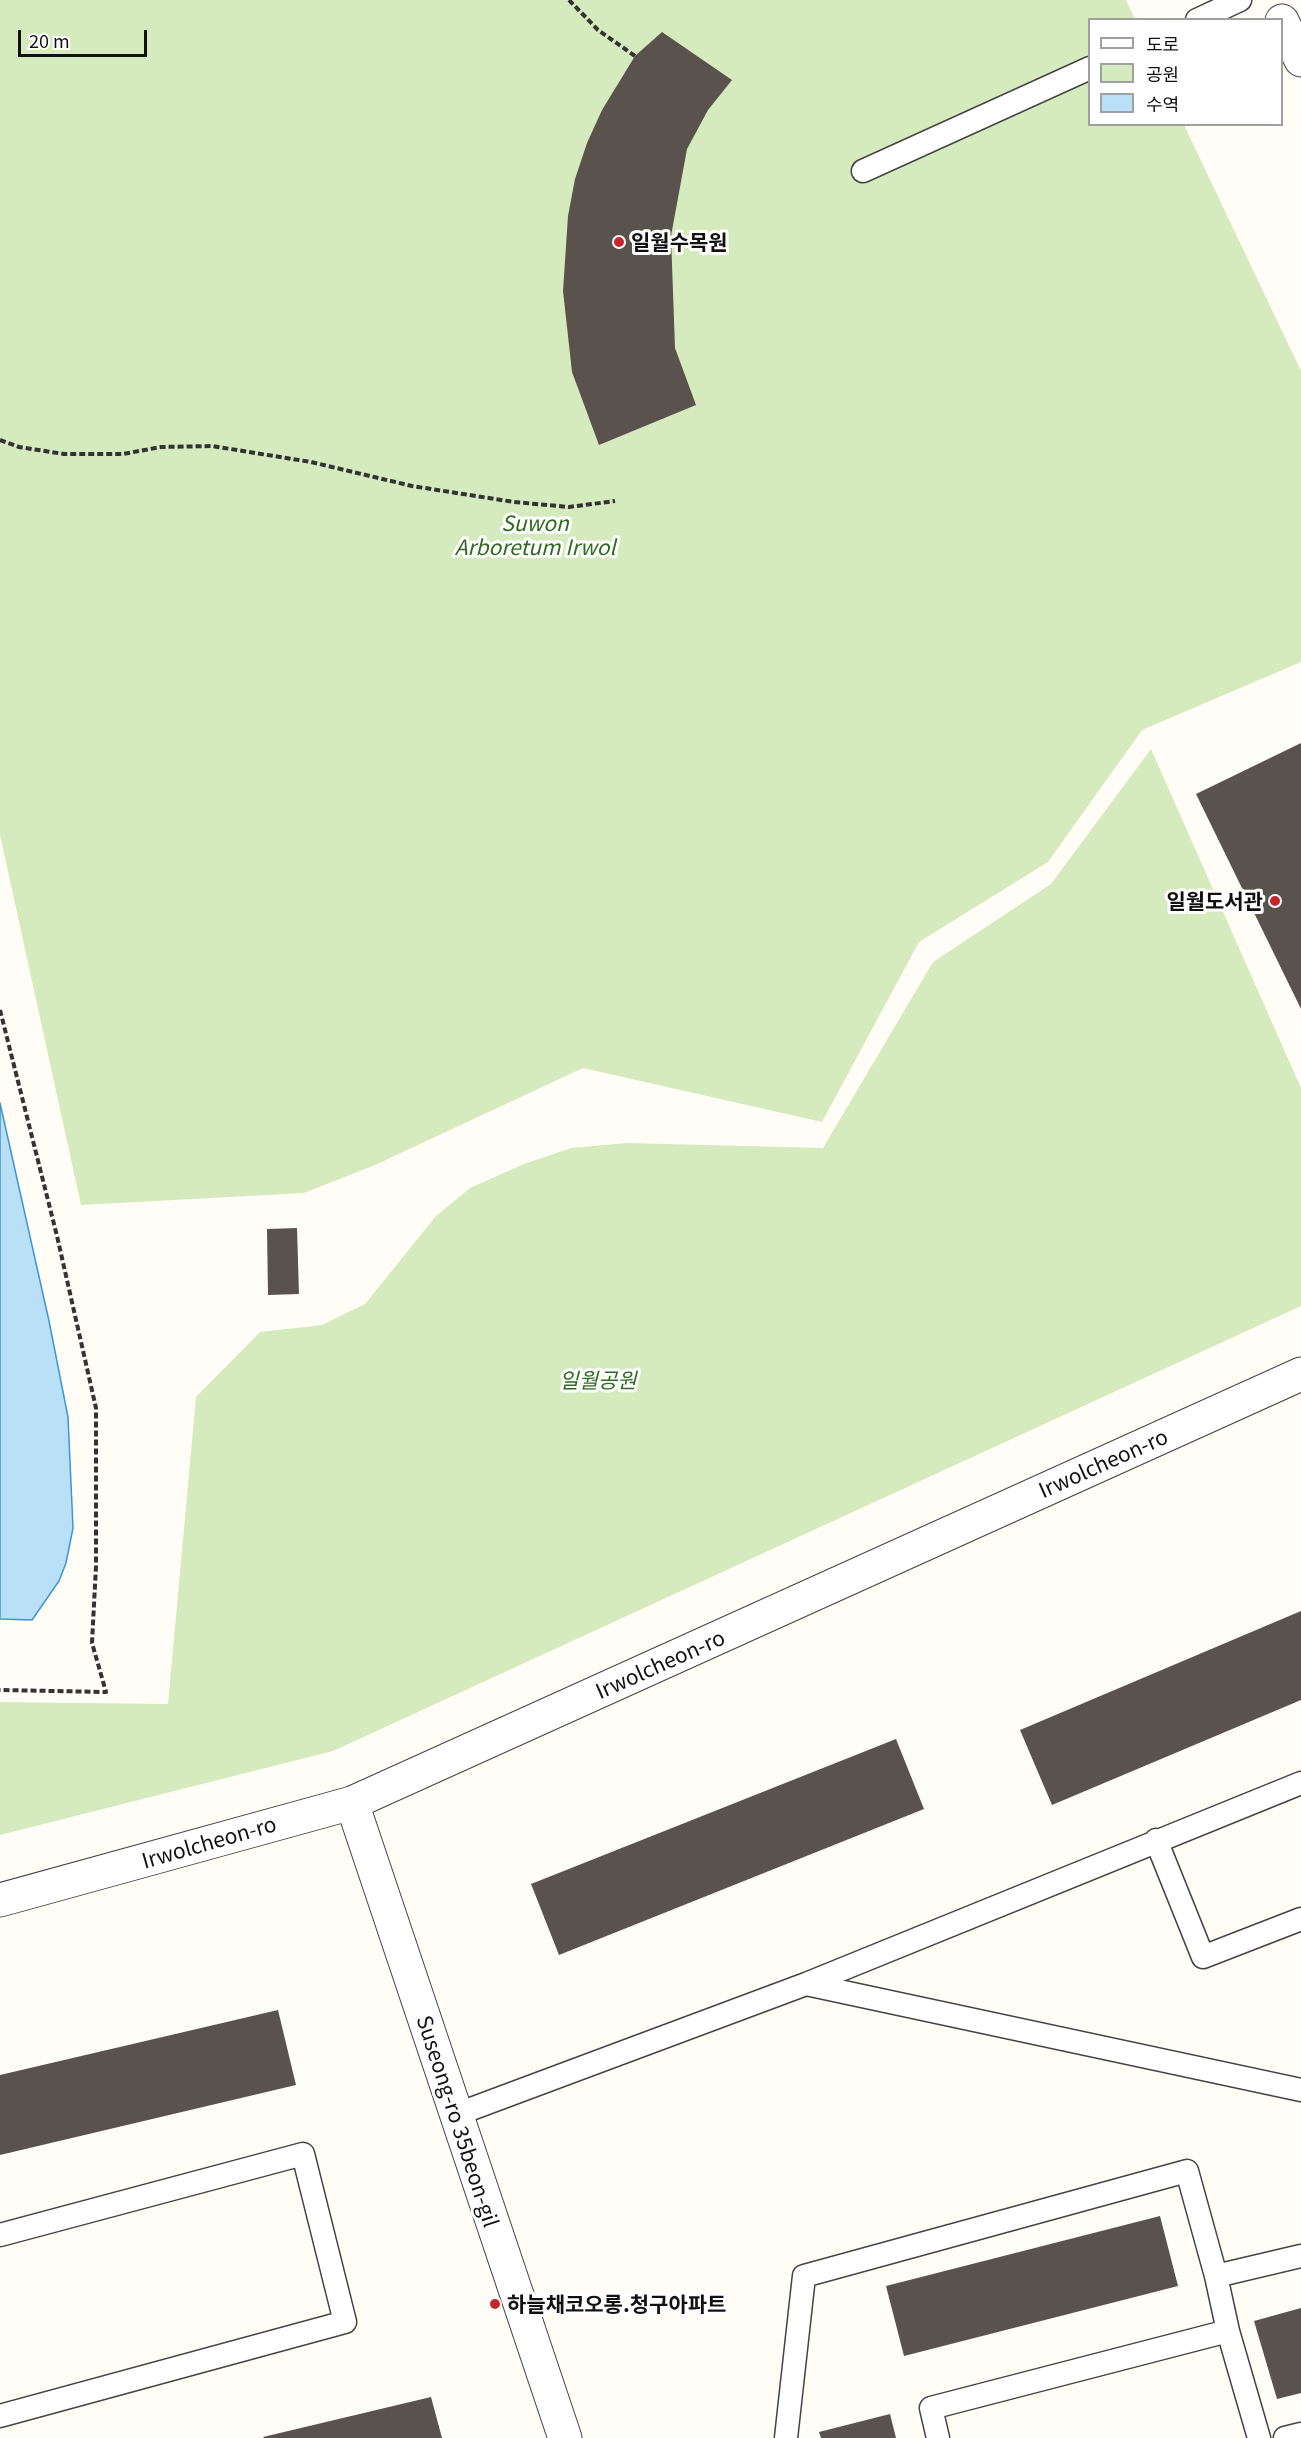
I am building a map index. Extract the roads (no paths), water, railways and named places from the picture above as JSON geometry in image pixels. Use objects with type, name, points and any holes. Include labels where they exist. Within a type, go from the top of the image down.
[{"type":"street","points":[[1271,0],[1280,18]]},
{"type":"street","points":[[1283,24],[1301,60]]},
{"type":"street","name":"Irwolcheon-ro","points":[[0,1900],[352,1803],[1301,1374]]},
{"type":"street","name":"Suseong-ro 35beon-gil","points":[[352,1803],[565,2438]]},
{"type":"lane","points":[[1201,18],[1240,0]]},
{"type":"lane","points":[[863,171],[1088,68]]},
{"type":"lane","points":[[455,2115],[806,1984],[1301,1783]]},
{"type":"lane","points":[[1156,1840],[1203,1957],[1301,1919]]},
{"type":"lane","points":[[806,1984],[1301,2090]]},
{"type":"lane","points":[[0,2235],[303,2154],[345,2322],[0,2416]]},
{"type":"lane","points":[[786,2438],[804,2276],[1187,2171],[1216,2276],[1228,2331],[1259,2438]]},
{"type":"lane","points":[[1216,2276],[1301,2256]]},
{"type":"lane","points":[[938,2438],[931,2408],[1228,2331]]},
{"type":"lane","points":[[1285,2438],[1301,2434]]},
{"type":"water","points":[[0,1103],[68,1417],[73,1528],[66,1563],[59,1581],[32,1620],[0,1619]]},
{"type":"place","name":"일월수목원","points":[[619,242]]},
{"type":"place","name":"일월도서관","points":[[1275,901]]},
{"type":"place","name":"하늘채코오롱.청구아파트","points":[[495,2304]]},
{"type":"park label","name":"Suwon Arboretum Irwol","points":[[535,535]]},
{"type":"park label","name":"일월공원","points":[[598,1380]]}]
